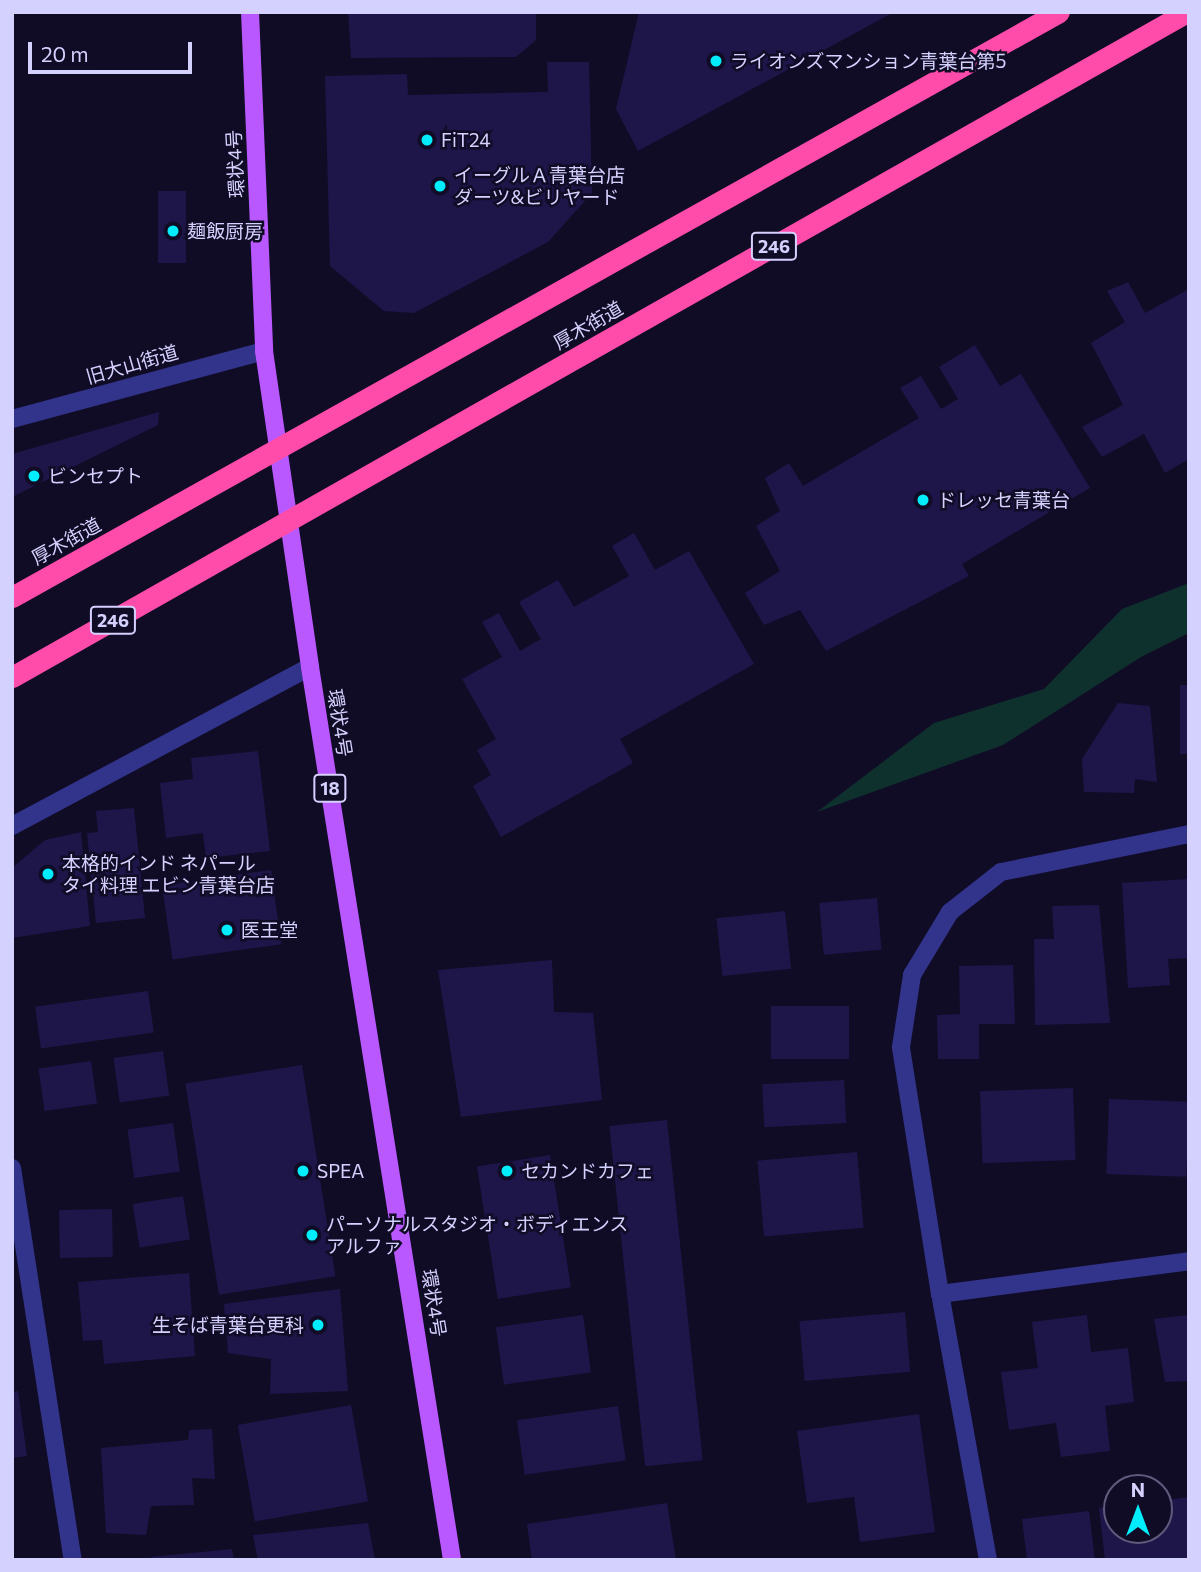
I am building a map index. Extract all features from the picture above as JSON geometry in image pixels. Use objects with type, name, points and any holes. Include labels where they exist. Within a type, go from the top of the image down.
[{"type":"highway","name":"厚木街道","points":[[12,597],[1059,12]]},
{"type":"highway","name":"厚木街道","points":[[12,677],[1186,12]]},
{"type":"main road","name":"環状4号","points":[[250,12],[264,351],[310,667],[452,1560]]},
{"type":"street","name":"旧大山街道","points":[[12,419],[264,351]]},
{"type":"street","points":[[12,826],[310,667]]},
{"type":"street","points":[[988,1560],[940,1294],[901,1047],[912,975],[950,912],[1001,872],[1189,834]]},
{"type":"street","points":[[12,1168],[73,1560]]},
{"type":"street","points":[[940,1294],[1189,1261]]},
{"type":"green space","points":[[1189,583],[1189,633],[1141,657],[1003,745],[817,812],[934,723],[1044,689],[1122,609]]},
{"type":"building","points":[[348,12],[536,12],[536,40],[516,57],[351,58]]},
{"type":"building","name":"ライオンズマンション青葉台第5","points":[[639,12],[894,12],[638,151],[616,109]]},
{"type":"building","points":[[547,62],[589,62],[592,193],[548,242],[414,313],[384,311],[330,266],[325,76],[407,74],[408,95],[548,92]]},
{"type":"building","points":[[158,191],[186,191],[186,263],[158,263]]},
{"type":"building","name":"ドレッセ青葉台","points":[[1128,282],[1145,313],[1189,289],[1189,459],[1165,473],[1144,434],[1102,457],[1082,427],[1123,405],[1091,343],[1125,322],[1107,291]]},
{"type":"building","name":"ドレッセ青葉台","points":[[975,345],[1000,386],[1021,374],[1090,488],[962,564],[969,576],[826,651],[800,610],[764,625],[745,593],[780,571],[756,526],[780,511],[765,478],[789,463],[803,486],[919,418],[900,388],[921,376],[941,409],[958,399],[939,367]]},
{"type":"building","name":"ビンセプト","points":[[159,412],[158,425],[12,497],[12,454]]},
{"type":"building","points":[[634,533],[655,570],[689,551],[754,664],[620,739],[633,763],[501,837],[473,786],[491,775],[477,750],[496,739],[462,679],[502,657],[482,622],[499,613],[520,651],[541,639],[519,602],[558,580],[574,607],[629,576],[612,546]]},
{"type":"building","points":[[1180,685],[1189,685],[1189,754],[1180,754]]},
{"type":"building","points":[[1118,703],[1150,706],[1157,782],[1135,779],[1134,793],[1084,792],[1082,759]]},
{"type":"building","points":[[258,751],[270,851],[206,858],[203,833],[166,838],[160,783],[193,779],[191,758]]},
{"type":"building","points":[[134,808],[145,918],[96,923],[87,833],[98,832],[96,811]]},
{"type":"building","points":[[81,832],[90,926],[12,938],[12,868],[45,840]]},
{"type":"building","points":[[271,870],[281,944],[173,960],[162,885]]},
{"type":"building","points":[[1189,879],[1189,958],[1168,959],[1170,985],[1128,988],[1122,883]]},
{"type":"building","points":[[877,898],[882,950],[824,955],[819,903]]},
{"type":"building","points":[[1099,905],[1110,1023],[1035,1025],[1034,939],[1054,939],[1052,906]]},
{"type":"building","points":[[785,911],[791,969],[722,976],[716,918]]},
{"type":"building","points":[[552,960],[554,1012],[593,1013],[602,1100],[461,1117],[438,970]]},
{"type":"building","points":[[1013,965],[1015,1024],[979,1024],[979,1059],[938,1059],[937,1015],[960,1014],[959,966]]},
{"type":"building","points":[[148,991],[154,1033],[41,1048],[35,1007]]},
{"type":"building","points":[[771,1006],[849,1006],[849,1059],[771,1059]]},
{"type":"building","points":[[163,1051],[169,1096],[120,1103],[113,1058]]},
{"type":"building","points":[[91,1061],[97,1104],[45,1111],[39,1068]]},
{"type":"building","points":[[302,1065],[335,1276],[219,1295],[185,1083]]},
{"type":"building","points":[[844,1080],[846,1123],[764,1127],[762,1084]]},
{"type":"building","points":[[1073,1088],[1076,1160],[983,1163],[980,1091]]},
{"type":"building","points":[[1109,1099],[1189,1102],[1186,1177],[1106,1174]]},
{"type":"building","points":[[667,1120],[703,1460],[645,1466],[609,1126]]},
{"type":"building","points":[[173,1123],[180,1172],[134,1178],[127,1129]]},
{"type":"building","points":[[857,1152],[864,1228],[764,1236],[757,1161]]},
{"type":"building","points":[[550,1155],[571,1287],[498,1299],[477,1167]]},
{"type":"building","points":[[183,1196],[190,1239],[140,1247],[133,1204]]},
{"type":"building","points":[[112,1209],[113,1257],[60,1258],[59,1210]]},
{"type":"building","points":[[189,1273],[195,1356],[104,1364],[102,1340],[83,1341],[78,1282]]},
{"type":"building","points":[[340,1289],[348,1391],[270,1394],[271,1359],[228,1353],[224,1304]]},
{"type":"building","points":[[905,1312],[910,1372],[805,1381],[799,1321]]},
{"type":"building","points":[[583,1315],[591,1372],[504,1385],[496,1327]]},
{"type":"building","points":[[1087,1315],[1091,1352],[1128,1348],[1134,1402],[1105,1406],[1110,1451],[1061,1457],[1056,1423],[1009,1430],[1001,1372],[1038,1368],[1032,1322]]},
{"type":"building","points":[[1189,1315],[1189,1381],[1165,1382],[1154,1319]]},
{"type":"building","points":[[18,1391],[27,1456],[12,1458],[12,1392]]},
{"type":"building","points":[[351,1405],[368,1502],[255,1521],[238,1425]]},
{"type":"building","points":[[618,1406],[626,1460],[525,1475],[517,1420]]},
{"type":"building","points":[[919,1414],[935,1532],[860,1542],[854,1497],[807,1503],[797,1431]]},
{"type":"building","points":[[212,1429],[215,1479],[192,1478],[194,1505],[151,1506],[146,1535],[106,1533],[101,1448],[188,1440],[189,1430]]},
{"type":"building","points":[[1189,1497],[1189,1560],[1105,1560],[1103,1544],[1173,1544],[1173,1499]]},
{"type":"building","points":[[667,1503],[676,1560],[532,1560],[527,1524]]},
{"type":"building","points":[[1099,1508],[1103,1508],[1103,1543]]},
{"type":"building","points":[[1089,1511],[1095,1560],[1027,1560],[1022,1519]]},
{"type":"building","points":[[368,1523],[375,1560],[258,1560],[253,1535]]},
{"type":"building","points":[[232,1549],[234,1560],[152,1560],[151,1557]]},
{"type":"place","name":"ライオンズマンション青葉台第5","points":[[716,61]]},
{"type":"place","name":"FiT24","points":[[427,140]]},
{"type":"place","name":"イーグルＡ青葉台店 ダーツ&ビリヤード","points":[[440,186]]},
{"type":"place","name":"麺飯厨房","points":[[173,231]]},
{"type":"place","name":"ビンセプト","points":[[34,476]]},
{"type":"place","name":"ドレッセ青葉台","points":[[923,500]]},
{"type":"place","name":"本格的インド ネパール タイ料理 エビン青葉台店","points":[[48,874]]},
{"type":"place","name":"医王堂","points":[[227,930]]},
{"type":"place","name":"SPEA","points":[[303,1171]]},
{"type":"place","name":"セカンドカフェ","points":[[507,1171]]},
{"type":"place","name":"パーソナルスタジオ・ボディエンス アルファ","points":[[312,1235]]},
{"type":"place","name":"生そば青葉台更科","points":[[318,1325]]}]
